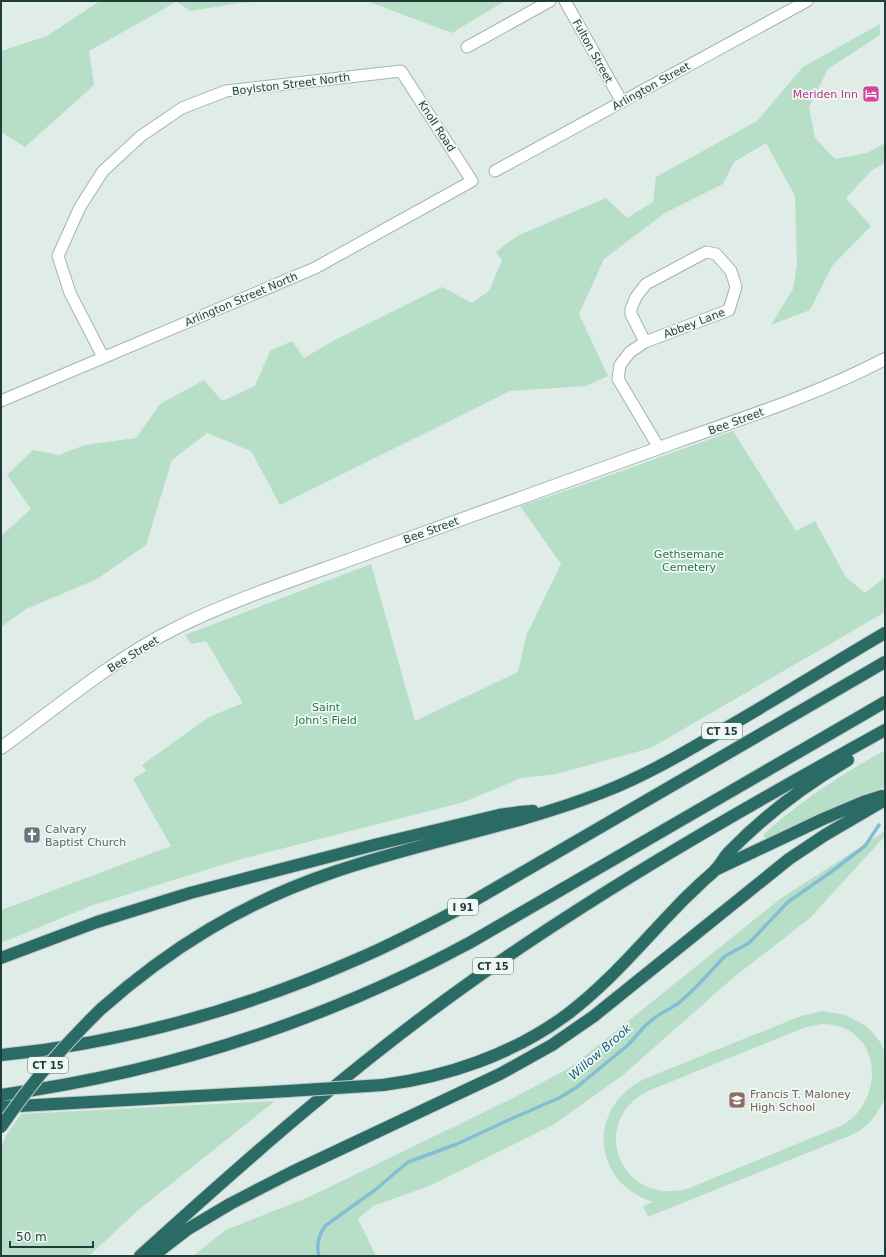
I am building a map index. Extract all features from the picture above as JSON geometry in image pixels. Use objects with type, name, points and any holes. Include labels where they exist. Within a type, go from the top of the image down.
[{"type":"highway","name":"CT 15","points":[[1,1127],[27,1090],[53,1059],[101,1009],[141,975],[180,947],[229,917],[276,894],[312,879],[356,865],[550,812],[616,787],[670,760],[885,633]]},
{"type":"highway","name":"I 91","points":[[1,1055],[44,1050],[106,1039],[191,1019],[280,990],[359,958],[412,934],[469,903],[885,662]]},
{"type":"highway","points":[[1,1095],[88,1081],[174,1061],[272,1030],[357,997],[421,968],[471,942],[885,702]]},
{"type":"highway","name":"CT 15","points":[[140,1256],[213,1190],[326,1092],[399,1034],[476,978],[576,910],[654,862],[759,800],[885,730]]},
{"type":"highway","points":[[1,1107],[101,1100],[384,1085],[424,1078],[478,1062],[513,1046],[554,1024],[580,1004],[602,985],[682,901],[717,869],[728,853],[777,808],[816,780],[867,748],[885,730]]},
{"type":"highway","points":[[717,869],[843,811],[885,796]]},
{"type":"highway","points":[[153,1256],[188,1229],[237,1200],[292,1172],[500,1074],[552,1045],[594,1016],[790,859],[835,829],[885,800]]},
{"type":"highway","points":[[1,958],[109,918],[224,883],[499,815],[520,812],[550,812]]},
{"type":"street","points":[[467,47],[550,1]]},
{"type":"street","name":"Fulton Street","points":[[565,1],[622,102]]},
{"type":"street","name":"Arlington Street","points":[[495,171],[807,1]]},
{"type":"street","name":"Knoll Road","points":[[401,71],[472,181]]},
{"type":"street","name":"Boylston Street North","points":[[103,357],[70,293],[58,256],[80,207],[103,172],[141,136],[182,108],[226,91],[401,71]]},
{"type":"street","name":"Arlington Street North","points":[[1,401],[315,268],[472,181]]},
{"type":"street","name":"Abbey Lane","points":[[645,342],[631,314],[631,309],[636,297],[646,284],[706,252],[716,254],[731,271],[736,287],[729,310],[645,342],[630,352],[620,365],[618,379],[659,448]]},
{"type":"street","name":"Bee Street","points":[[1,748],[126,657],[166,633],[200,616],[555,484],[802,396],[885,359]]},
{"type":"green space","points":[[100,1],[271,1],[240,3],[191,11],[176,2],[89,51],[94,85],[25,147],[1,132],[1,51],[47,36]]},
{"type":"green space","points":[[367,1],[503,1],[503,2],[452,33]]},
{"type":"green space","points":[[880,24],[880,35],[828,69],[809,107],[815,138],[835,159],[867,153],[885,143],[885,163],[872,170],[846,198],[871,226],[832,266],[810,310],[771,325],[793,289],[797,264],[795,196],[766,143],[734,162],[723,184],[665,213],[604,259],[579,314],[608,376],[586,386],[510,391],[280,505],[251,451],[207,433],[172,460],[146,545],[97,579],[26,609],[1,627],[1,536],[31,509],[7,475],[33,450],[59,455],[85,445],[136,438],[160,404],[204,380],[222,401],[255,386],[270,351],[292,341],[304,358],[333,341],[442,287],[472,303],[489,291],[502,260],[496,252],[517,236],[606,198],[627,218],[653,202],[656,177],[757,121],[803,67]]},
{"type":"green space","points":[[733,431],[796,531],[815,521],[846,577],[865,593],[885,577],[885,612],[651,748],[556,774],[521,778],[464,802],[245,858],[93,905],[1,943],[1,910],[171,846],[133,779],[146,771],[142,765],[209,717],[243,703],[206,641],[191,644],[185,635],[371,564],[415,721],[518,672],[526,636],[561,564],[520,506]]},
{"type":"green space","points":[[885,750],[885,787],[825,811],[766,839],[763,835],[791,811],[821,789]]},
{"type":"green space","points":[[885,831],[885,836],[810,918],[734,977],[623,1075],[553,1125],[429,1186],[373,1206],[358,1219],[376,1256],[193,1256],[226,1230],[309,1197],[513,1098],[571,1067],[780,899]]},
{"type":"green space","points":[[823,1011],[845,1015],[865,1025],[880,1042],[885,1053],[885,1099],[875,1116],[859,1131],[849,1136],[648,1217],[643,1206],[653,1202],[632,1192],[617,1178],[608,1162],[604,1144],[605,1125],[613,1108],[625,1092],[644,1079],[801,1016]],"holes":[[[822,1024],[842,1028],[857,1037],[867,1050],[872,1065],[871,1082],[866,1098],[857,1113],[843,1125],[687,1189],[663,1191],[644,1185],[629,1173],[620,1158],[616,1140],[619,1121],[630,1105],[648,1091],[806,1027]]]},
{"type":"green space","points":[[275,1101],[136,1212],[89,1256],[1,1256],[1,1147],[7,1134],[21,1114]]},
{"type":"waterway","name":"Willow Brook","points":[[319,1256],[319,1240],[325,1226],[375,1190],[408,1162],[457,1144],[559,1098],[577,1087],[628,1045],[645,1026],[657,1016],[679,1003],[725,956],[749,943],[788,902],[865,846],[879,825]]},
{"type":"place","name":"Meriden Inn","points":[[871,94]]},
{"type":"place","name":"Calvary Baptist Church","points":[[32,835]]},
{"type":"place","name":"Francis T. Maloney High School","points":[[737,1100]]},
{"type":"park label","name":"Gethsemane Cemetery","points":[[689,560]]},
{"type":"park label","name":"Saint John's Field","points":[[326,713]]}]
